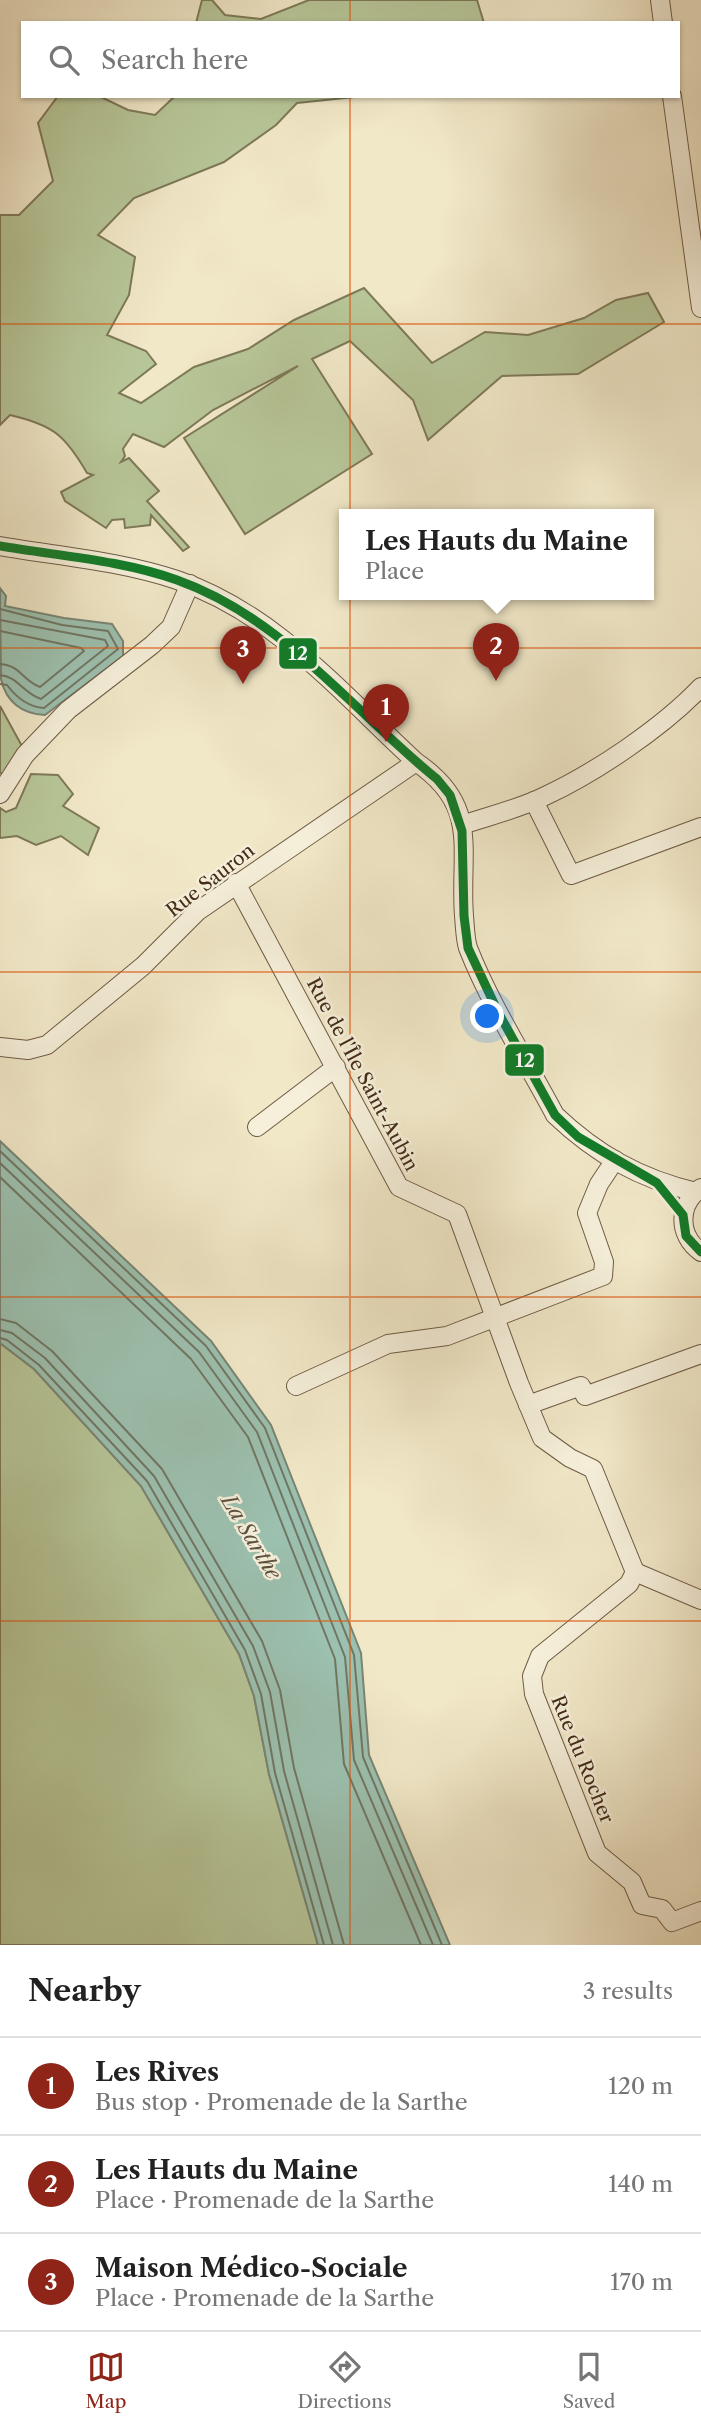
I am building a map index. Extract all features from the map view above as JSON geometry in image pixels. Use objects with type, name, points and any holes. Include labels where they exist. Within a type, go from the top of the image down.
[{"type":"street","points":[[660,0],[663,21]]},
{"type":"street","points":[[672,98],[701,308]]},
{"type":"street","points":[[0,547],[152,573],[190,584],[261,622],[343,691],[416,762],[444,785],[460,812],[467,945],[555,1115],[578,1137],[657,1183],[698,1190]]},
{"type":"street","points":[[0,794],[25,755],[68,710],[152,645],[171,626],[190,584]]},
{"type":"street","points":[[462,825],[534,801],[651,732],[701,687]]},
{"type":"street","name":"Rue Sauron","points":[[0,1047],[28,1050],[47,1045],[143,966],[198,911],[416,762]]},
{"type":"street","points":[[534,801],[571,875],[701,827]]},
{"type":"street","name":"Rue de l'Île Saint-Aubin","points":[[236,883],[399,1187],[457,1214],[542,1438],[570,1458],[593,1469],[635,1572]]},
{"type":"street","points":[[257,1127],[336,1067]]},
{"type":"street","points":[[296,1386],[387,1344],[447,1336],[603,1276],[604,1262],[587,1213],[599,1184],[615,1160]]},
{"type":"street","points":[[657,1183],[683,1215]]},
{"type":"street","points":[[698,1190],[687,1202],[683,1215],[686,1236],[701,1252]]},
{"type":"street","points":[[528,1405],[581,1386],[585,1396],[701,1349]]},
{"type":"street","points":[[635,1572],[701,1600]]},
{"type":"street","name":"Rue du Rocher","points":[[635,1572],[629,1584],[540,1657],[533,1676],[534,1694],[597,1853],[632,1882],[642,1905],[662,1909],[672,1922],[701,1911]]},
{"type":"shaded area","points":[[202,0],[212,0],[225,15],[261,19],[309,0],[477,0],[483,21],[197,21]]},
{"type":"shaded area","points":[[57,98],[103,98],[128,110],[155,115],[173,98],[345,98],[297,103],[276,125],[224,162],[134,198],[98,235],[135,257],[129,295],[107,335],[146,351],[156,364],[119,393],[141,403],[194,367],[248,349],[294,320],[364,288],[432,363],[485,332],[528,335],[584,318],[616,300],[648,293],[664,322],[578,374],[502,376],[428,440],[413,400],[350,341],[312,359],[372,454],[245,534],[184,438],[298,366],[213,410],[164,447],[133,434],[123,449],[125,456],[121,462],[129,458],[159,491],[147,501],[189,547],[183,551],[151,515],[150,525],[125,528],[124,519],[112,520],[106,528],[65,501],[61,492],[93,475],[87,473],[72,449],[56,433],[37,423],[10,415],[0,425],[0,215],[19,215],[53,181],[38,123]]},
{"type":"shaded area","points":[[0,706],[23,748],[6,775],[0,773]]},
{"type":"shaded area","points":[[31,774],[58,775],[73,794],[63,806],[99,828],[88,855],[61,836],[36,845],[17,836],[0,838],[0,808],[6,812],[16,808]]},
{"type":"shaded area","points":[[0,1343],[34,1369],[141,1486],[239,1654],[254,1696],[269,1774],[318,1945],[0,1945]]},
{"type":"water","points":[[0,588],[6,596],[5,606],[112,624],[123,641],[123,656],[45,715],[22,709],[11,700],[1,679]]},
{"type":"water","name":"La Sarthe","points":[[0,1141],[211,1341],[271,1425],[361,1653],[369,1755],[450,1945],[318,1945],[269,1774],[254,1696],[239,1654],[141,1486],[34,1369],[0,1343]]},
{"type":"transit line","name":"12","points":[[0,546],[90,559],[156,573],[215,597],[251,617],[284,641],[437,779],[450,795],[462,831],[464,916],[468,948],[498,1012],[555,1115],[578,1137],[657,1183],[683,1215],[686,1236],[701,1252]]},
{"type":"place","name":"Les Hauts du Maine","points":[[496,681]]},
{"type":"place","name":"Maison Médico-Sociale","points":[[243,684]]},
{"type":"place","name":"Les Rives","points":[[386,742]]}]
